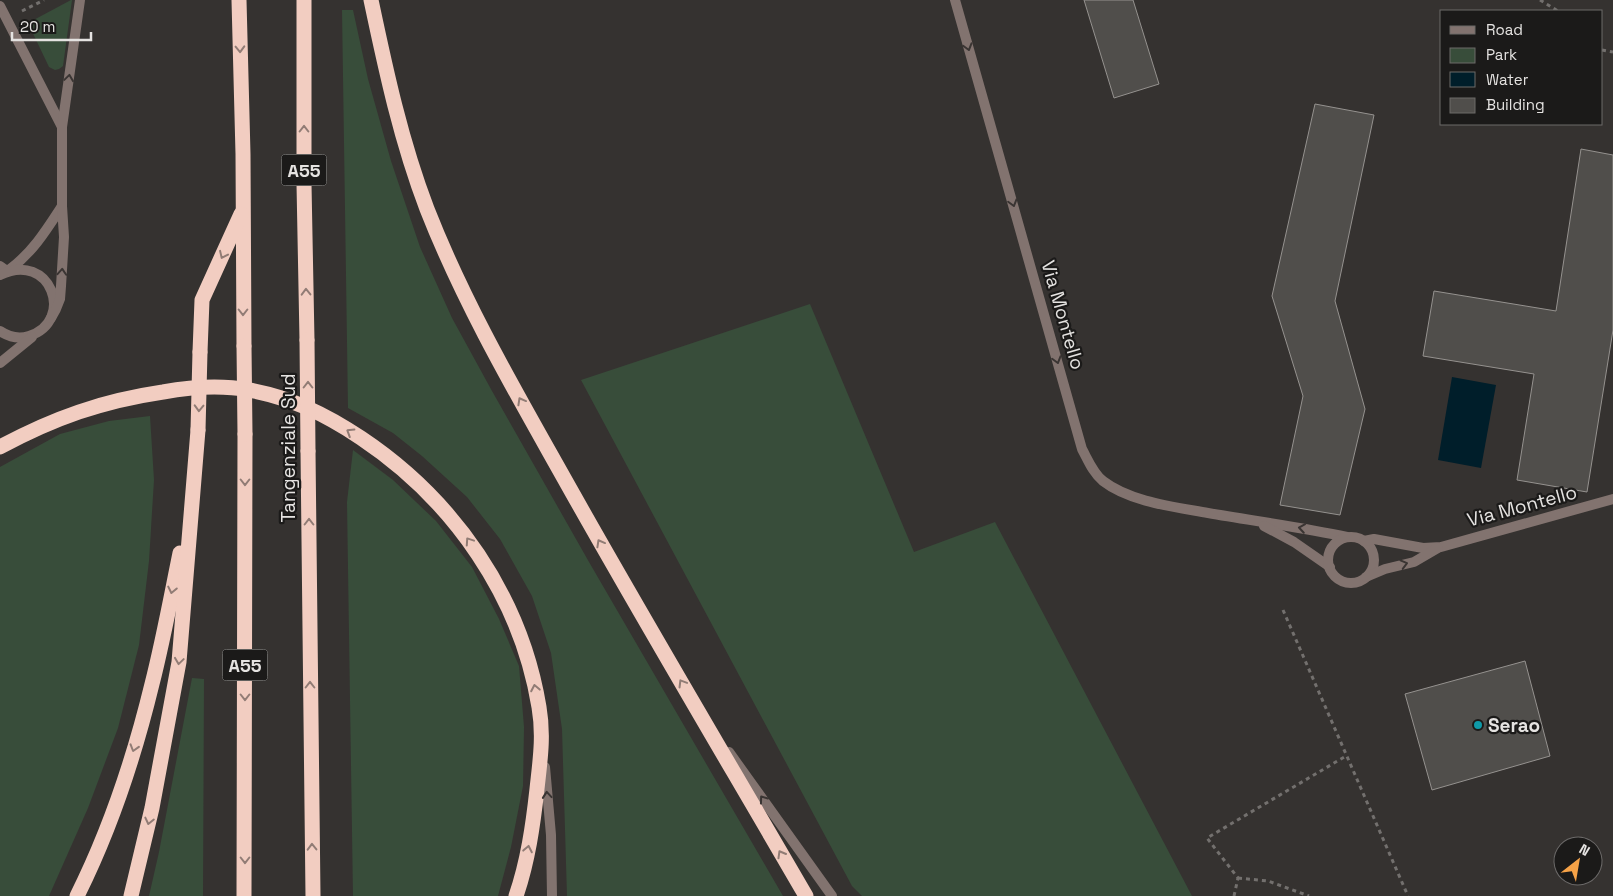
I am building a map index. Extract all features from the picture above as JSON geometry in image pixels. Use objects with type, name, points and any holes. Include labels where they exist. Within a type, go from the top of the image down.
[{"type":"highway","name":"A55","points":[[239,0],[245,434],[244,896]]},
{"type":"highway","name":"Tangenziale Sud","points":[[304,0],[304,184],[313,896]]},
{"type":"highway","points":[[371,0],[387,76],[402,132],[427,208],[458,280],[493,351],[541,438],[806,896]]},
{"type":"highway","points":[[131,896],[152,808],[179,662],[198,430],[202,300],[243,210]]},
{"type":"highway","points":[[0,447],[84,409],[142,395],[186,388],[219,387],[247,389],[285,398],[317,412],[378,450],[409,474],[437,502],[470,542],[486,566],[506,602],[520,635],[532,672],[540,709],[542,743],[529,848],[516,896]]},
{"type":"highway","points":[[77,896],[112,813],[152,684],[194,491]]},
{"type":"street","points":[[0,362],[45,327],[60,299],[64,237],[62,127],[80,0]]},
{"type":"street","name":"Via Montello","points":[[955,0],[1082,449],[1101,480],[1136,498],[1163,504],[1257,522],[1305,528],[1347,538],[1374,539],[1423,548],[1441,547],[1613,499]]},
{"type":"street","points":[[0,6],[62,127]]},
{"type":"street","points":[[2,270],[22,260],[36,244],[62,206]]},
{"type":"street","points":[[2,270],[22,268],[40,275],[47,282],[53,293],[54,306],[51,318]]},
{"type":"street","points":[[0,331],[8,336],[24,338],[36,334]]},
{"type":"street","name":"Via Montello","points":[[1257,522],[1294,542],[1330,567],[1335,576],[1348,582],[1361,581],[1366,577],[1385,570],[1414,562],[1441,547]]},
{"type":"street","points":[[1330,567],[1328,562],[1331,550],[1341,540],[1347,538]]},
{"type":"street","points":[[1364,540],[1371,548],[1375,559],[1371,571],[1366,577]]},
{"type":"street","points":[[692,701],[832,896]]},
{"type":"street","points":[[542,743],[550,835],[552,896]]},
{"type":"path","points":[[6,19],[44,0]]},
{"type":"path","points":[[1540,0],[1556,10]]},
{"type":"path","points":[[1283,610],[1408,896]]},
{"type":"path","points":[[1309,896],[1268,881],[1238,878],[1207,838],[1346,756]]},
{"type":"path","points":[[1234,896],[1238,878]]},
{"type":"green space","points":[[71,0],[63,66],[55,70],[49,67],[28,23]]},
{"type":"green space","points":[[342,10],[353,10],[368,79],[391,161],[420,247],[452,318],[589,562],[783,896],[567,896],[562,729],[551,653],[532,596],[500,539],[467,497],[422,456],[393,433],[348,408]]},
{"type":"green space","points":[[810,304],[914,552],[995,522],[1192,896],[862,896],[852,886],[581,380]]},
{"type":"green space","points":[[150,416],[154,480],[149,561],[139,645],[118,728],[88,808],[49,896],[0,896],[0,467],[60,434],[109,421]]},
{"type":"green space","points":[[353,450],[393,480],[436,521],[472,567],[499,619],[519,666],[524,727],[523,786],[511,847],[498,896],[353,896],[347,502]]},
{"type":"green space","points":[[192,678],[204,679],[203,896],[149,896],[159,852]]},
{"type":"water","points":[[1452,377],[1496,385],[1481,468],[1438,460]]},
{"type":"building","points":[[1084,0],[1133,0],[1159,84],[1114,98]]},
{"type":"building","points":[[1315,104],[1374,115],[1335,301],[1365,409],[1340,515],[1280,505],[1303,396],[1272,296]]},
{"type":"building","points":[[1581,149],[1613,155],[1613,330],[1587,492],[1517,480],[1534,374],[1423,356],[1434,291],[1556,311]]},
{"type":"building","name":"Serao","points":[[1525,661],[1550,756],[1432,790],[1405,694]]},
{"type":"place","name":"Serao","points":[[1478,725]]}]
